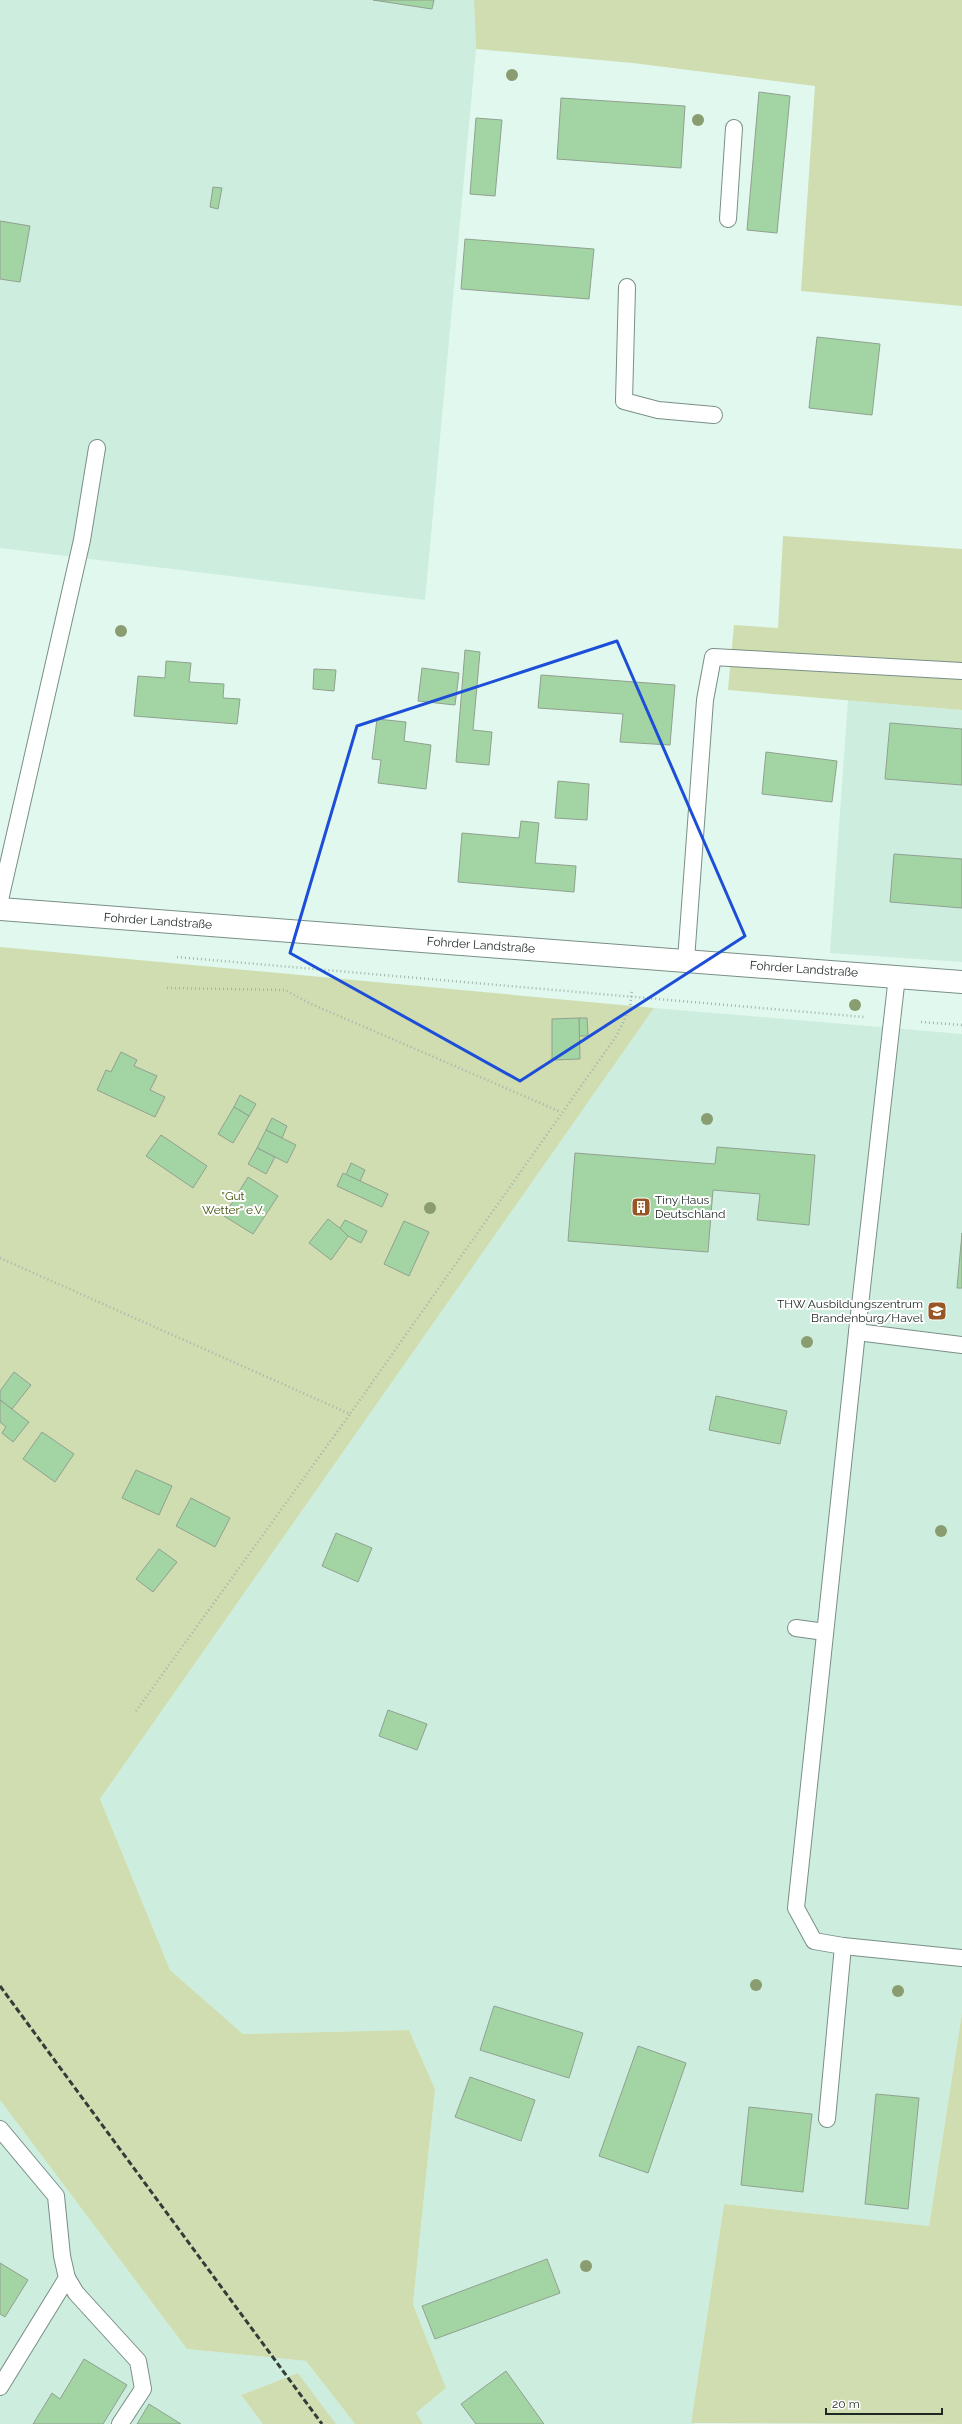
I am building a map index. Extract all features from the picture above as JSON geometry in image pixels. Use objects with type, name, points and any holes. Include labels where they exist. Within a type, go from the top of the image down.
[{"type":"street","name":"Fohrder Landstraße","points":[[0,909],[962,982]]},
{"type":"lane","points":[[728,219],[734,128]]},
{"type":"lane","points":[[627,287],[624,401],[658,410],[714,415]]},
{"type":"lane","points":[[0,900],[82,540],[97,448]]},
{"type":"lane","points":[[686,960],[705,700],[713,657],[962,671]]},
{"type":"lane","points":[[897,976],[857,1332],[796,1908],[814,1941],[843,1946],[962,1958]]},
{"type":"lane","points":[[857,1332],[962,1345]]},
{"type":"lane","points":[[796,1628],[825,1632]]},
{"type":"lane","points":[[828,2119],[843,1946]]},
{"type":"lane","points":[[0,2129],[56,2196],[62,2256],[67,2278],[76,2293],[138,2361],[143,2389],[120,2424]]},
{"type":"lane","points":[[0,2387],[67,2278]]},
{"type":"path","points":[[172,956],[962,1025]]},
{"type":"path","points":[[136,1711],[350,1414],[561,1112],[617,1035],[630,1008],[635,956]]},
{"type":"path","points":[[167,988],[285,990],[309,1003],[561,1112]]},
{"type":"path","points":[[0,1258],[350,1414]]},
{"type":"highlighted area","points":[[617,641],[745,936],[520,1081],[290,953],[357,726]]},
{"type":"shaded area","points":[[0,0],[474,0],[476,49],[425,600],[0,548]]},
{"type":"shaded area","points":[[848,700],[962,710],[962,962],[830,953]]},
{"type":"shaded area","points":[[654,1008],[962,1034],[962,2013],[929,2226],[724,2204],[691,2423],[699,2424],[423,2424],[416,2413],[446,2388],[413,2304],[435,2089],[409,2030],[243,2034],[170,1970],[100,1799]]},
{"type":"shaded area","points":[[0,2100],[187,2349],[306,2361],[355,2424],[336,2424],[298,2373],[241,2395],[263,2424],[0,2424]]},
{"type":"green space","points":[[474,0],[962,0],[962,306],[801,291],[815,86],[633,63],[476,49]]},
{"type":"green space","points":[[783,536],[962,549],[962,710],[728,690],[734,625],[778,628]]},
{"type":"green space","name":"\"Gut Wetter\" e.V.","points":[[0,947],[654,1008],[100,1799],[170,1970],[243,2034],[409,2030],[435,2089],[413,2304],[446,2388],[416,2413],[423,2424],[355,2424],[306,2361],[187,2349],[0,2100]]},
{"type":"green space","points":[[962,2013],[962,2424],[691,2423],[724,2204],[929,2226]]},
{"type":"green space","points":[[298,2373],[336,2424],[263,2424],[241,2395]]},
{"type":"building","points":[[373,0],[434,0],[432,9]]},
{"type":"building","points":[[759,92],[790,96],[777,233],[747,230]]},
{"type":"building","points":[[561,98],[685,106],[681,168],[557,159]]},
{"type":"building","points":[[476,118],[502,120],[495,196],[470,194]]},
{"type":"building","points":[[213,187],[222,188],[218,209],[210,207]]},
{"type":"building","points":[[0,221],[30,226],[20,282],[0,279]]},
{"type":"building","points":[[465,239],[594,249],[589,299],[461,289]]},
{"type":"building","points":[[817,337],[880,344],[872,415],[809,408]]},
{"type":"building","points":[[465,650],[480,652],[473,730],[492,732],[489,765],[456,762]]},
{"type":"building","points":[[166,661],[191,663],[189,682],[224,684],[223,698],[240,699],[237,724],[134,716],[138,676],[165,678]]},
{"type":"building","points":[[422,668],[459,673],[455,705],[418,701]]},
{"type":"building","points":[[314,669],[336,670],[334,691],[313,689]]},
{"type":"building","points":[[541,675],[675,685],[670,745],[620,742],[623,714],[538,708]]},
{"type":"building","points":[[377,719],[406,722],[404,741],[431,745],[426,789],[378,783],[381,760],[372,759]]},
{"type":"building","points":[[890,723],[962,729],[962,785],[885,779]]},
{"type":"building","points":[[766,752],[837,761],[832,802],[762,794]]},
{"type":"building","points":[[558,781],[589,784],[587,820],[555,818]]},
{"type":"building","points":[[521,821],[539,823],[535,863],[576,866],[574,892],[458,882],[462,833],[519,838]]},
{"type":"building","points":[[894,854],[962,859],[962,908],[890,902]]},
{"type":"building","points":[[579,1018],[587,1018],[588,1036],[579,1036]]},
{"type":"building","points":[[579,1018],[580,1059],[552,1060],[552,1019]]},
{"type":"building","points":[[121,1052],[137,1060],[134,1066],[157,1076],[150,1090],[165,1097],[155,1117],[97,1090],[106,1070],[111,1072]]},
{"type":"building","points":[[240,1095],[256,1104],[249,1116],[234,1107]]},
{"type":"building","points":[[234,1107],[249,1116],[233,1143],[218,1134]]},
{"type":"building","points":[[272,1118],[287,1126],[282,1138],[266,1130]]},
{"type":"building","points":[[266,1130],[296,1145],[287,1163],[257,1148]]},
{"type":"building","points":[[161,1135],[207,1166],[193,1188],[146,1156]]},
{"type":"building","name":"Tiny Haus Deutschland","points":[[717,1147],[815,1155],[809,1225],[757,1220],[760,1194],[713,1190],[708,1252],[568,1241],[575,1153],[715,1164]]},
{"type":"building","points":[[257,1148],[275,1157],[266,1174],[248,1164]]},
{"type":"building","points":[[351,1163],[365,1170],[360,1181],[346,1175]]},
{"type":"building","points":[[343,1173],[388,1194],[382,1207],[337,1186]]},
{"type":"building","points":[[248,1177],[278,1196],[253,1234],[224,1216]]},
{"type":"building","points":[[328,1219],[349,1235],[331,1260],[309,1243]]},
{"type":"building","points":[[345,1220],[367,1231],[361,1243],[348,1236],[340,1228]]},
{"type":"building","points":[[404,1221],[429,1232],[409,1276],[384,1264]]},
{"type":"building","points":[[962,1233],[962,1288],[957,1288]]},
{"type":"building","points":[[14,1372],[31,1385],[12,1409],[0,1400],[0,1391]]},
{"type":"building","points":[[716,1396],[787,1411],[780,1444],[709,1430]]},
{"type":"building","points":[[0,1400],[29,1422],[13,1442],[2,1433],[6,1427],[0,1422]]},
{"type":"building","points":[[42,1432],[74,1454],[55,1482],[23,1459]]},
{"type":"building","points":[[136,1470],[172,1486],[159,1515],[122,1498]]},
{"type":"building","points":[[191,1498],[230,1518],[215,1547],[176,1526]]},
{"type":"building","points":[[336,1533],[372,1548],[358,1582],[322,1566]]},
{"type":"building","points":[[159,1549],[177,1562],[153,1592],[136,1579]]},
{"type":"building","points":[[388,1710],[427,1724],[417,1750],[379,1736]]},
{"type":"building","points":[[494,2006],[583,2033],[569,2078],[480,2050]]},
{"type":"building","points":[[638,2046],[686,2063],[648,2173],[599,2156]]},
{"type":"building","points":[[470,2077],[535,2100],[521,2141],[455,2117]]},
{"type":"building","points":[[876,2094],[919,2098],[908,2209],[865,2204]]},
{"type":"building","points":[[749,2107],[812,2114],[803,2192],[741,2185]]},
{"type":"building","points":[[547,2259],[560,2293],[435,2339],[422,2306]]},
{"type":"building","points":[[0,2263],[28,2280],[5,2317],[0,2314]]},
{"type":"building","points":[[84,2359],[127,2385],[103,2424],[33,2424],[52,2393],[60,2399]]},
{"type":"building","points":[[506,2371],[544,2424],[476,2424],[461,2404]]},
{"type":"building","points":[[149,2404],[181,2424],[137,2424]]},
{"type":"railway","points":[[0,1986],[322,2424]]},
{"type":"place","name":"Tiny Haus Deutschland","points":[[641,1207]]},
{"type":"place","name":"THW Ausbildungszentrum Brandenburg/Havel","points":[[937,1311]]}]
